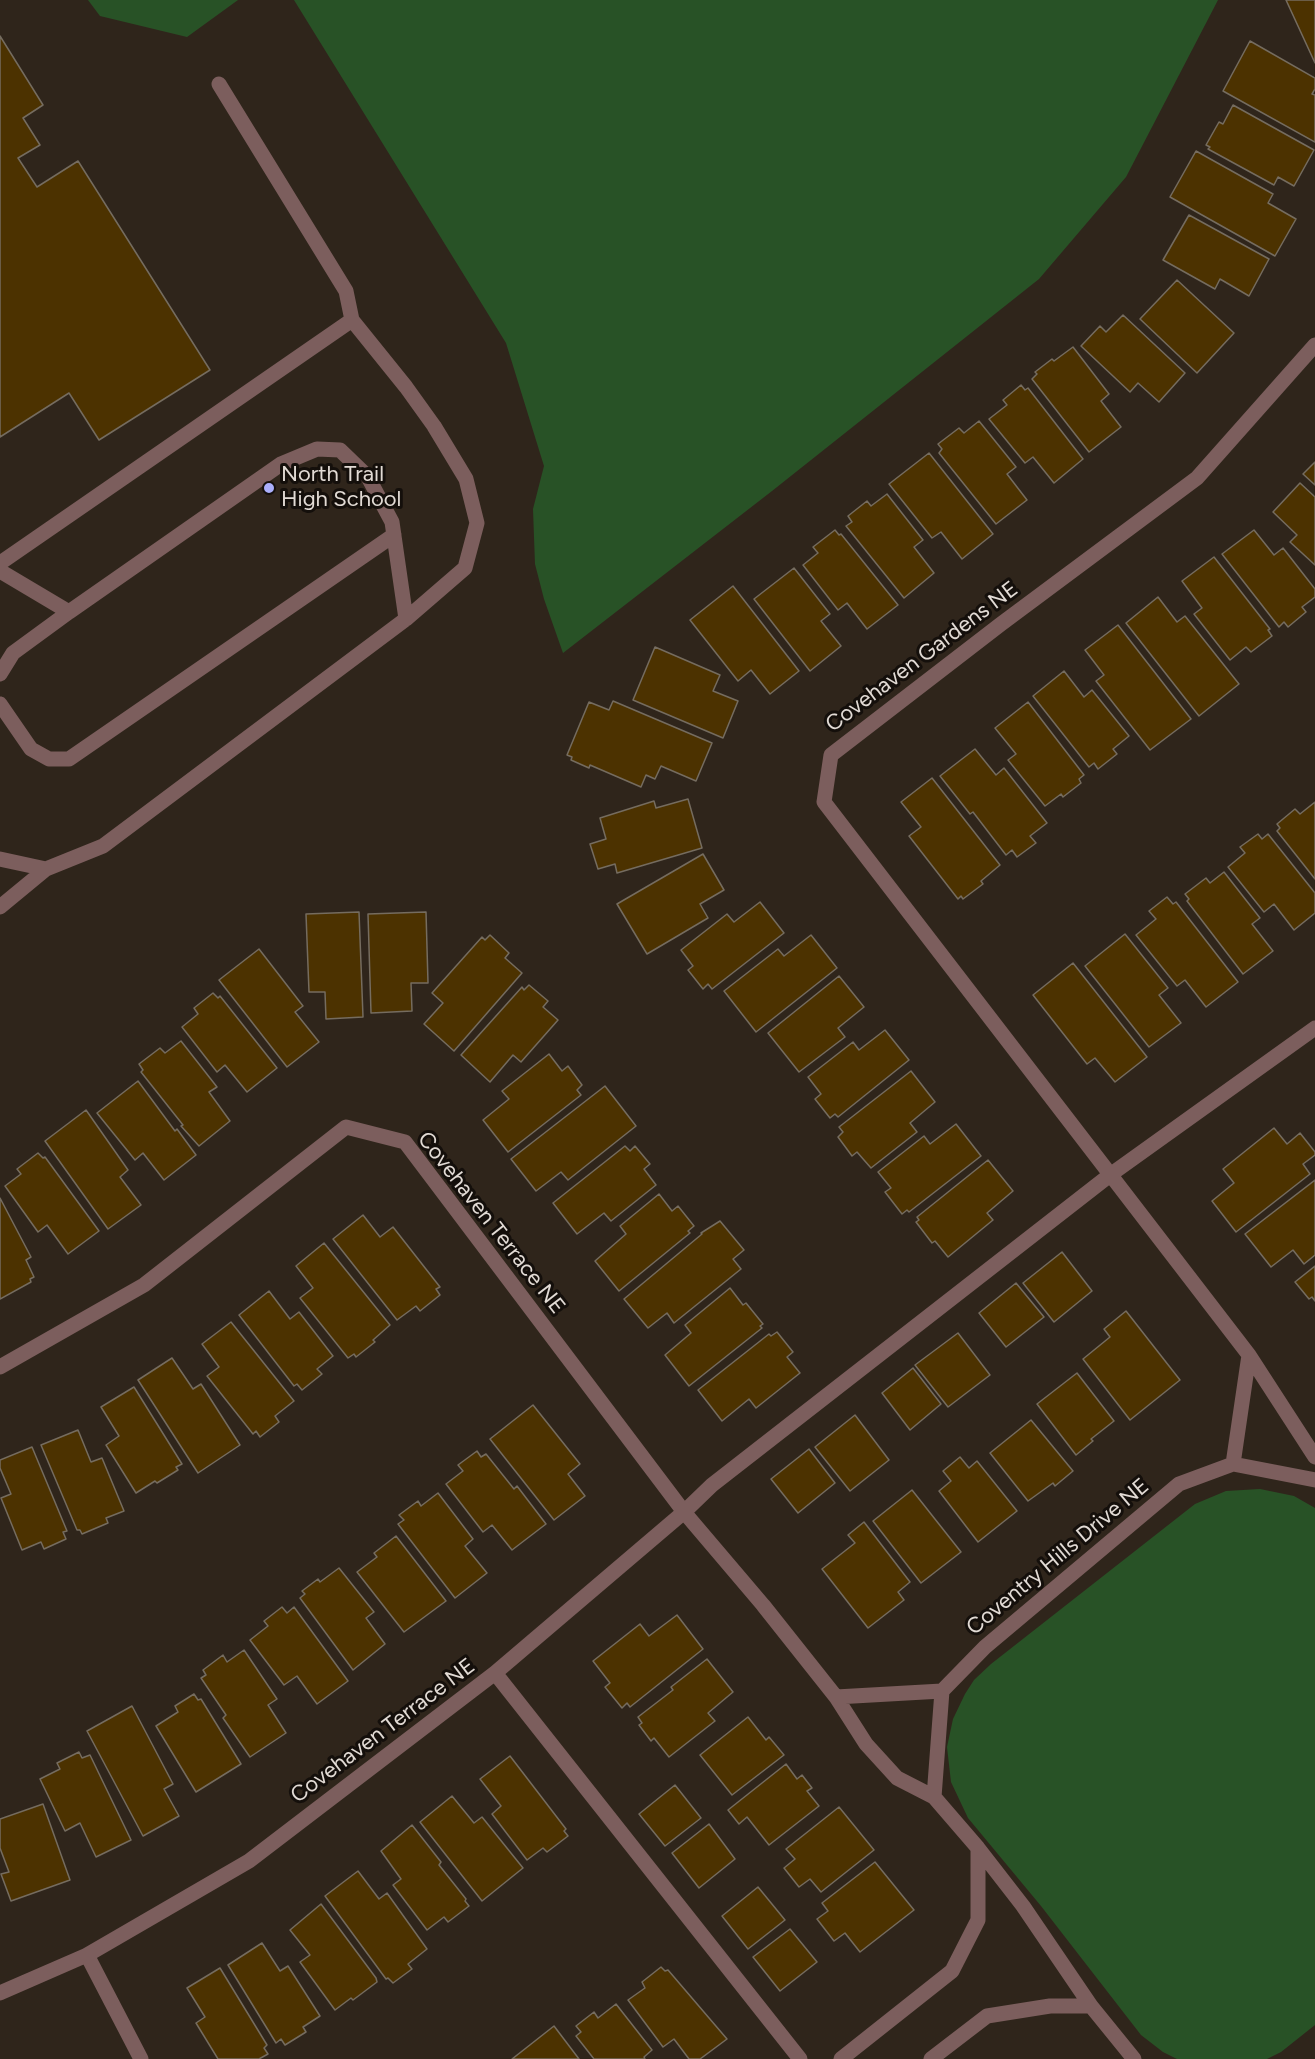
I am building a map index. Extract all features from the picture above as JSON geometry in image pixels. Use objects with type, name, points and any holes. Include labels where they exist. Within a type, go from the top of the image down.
[{"type":"street","points":[[0,907],[46,869],[103,846],[406,619],[465,568],[477,523],[466,480],[434,426],[352,320],[346,291],[219,84]]},
{"type":"street","points":[[0,563],[352,320]]},
{"type":"street","name":"Covehaven Gardens NE","points":[[1315,345],[1197,478],[1001,624],[831,755],[824,802],[1249,1355],[1315,1457]]},
{"type":"street","points":[[0,674],[13,653],[69,612],[281,464],[317,449],[340,450],[368,477],[392,522],[406,619]]},
{"type":"street","points":[[0,704],[32,749],[49,759],[69,759],[394,536]]},
{"type":"street","points":[[0,572],[69,612]]},
{"type":"street","points":[[0,859],[46,869]]},
{"type":"street","points":[[684,1512],[712,1485],[1110,1175],[1315,1028]]},
{"type":"street","name":"Covehaven Terrace NE","points":[[0,1367],[144,1285],[346,1128],[405,1143],[684,1512],[763,1605],[836,1697],[866,1744],[897,1778],[934,1797]]},
{"type":"street","points":[[1249,1355],[1233,1464],[1315,1480]]},
{"type":"street","name":"Coventry Hills Drive NE","points":[[942,1690],[985,1647],[1179,1484],[1233,1464]]},
{"type":"street","name":"Covehaven Terrace NE","points":[[0,1993],[87,1955],[249,1861],[495,1673],[684,1512]]},
{"type":"street","points":[[495,1673],[800,2059]]},
{"type":"street","points":[[836,1697],[942,1690],[934,1797],[978,1848],[1023,1906],[1090,2006],[1134,2059]]},
{"type":"street","points":[[841,2059],[952,1971],[978,1920],[978,1848]]},
{"type":"street","points":[[87,1955],[141,2059]]},
{"type":"street","points":[[931,2059],[987,2016],[1050,2006],[1090,2006]]},
{"type":"green space","points":[[88,0],[238,0],[187,37],[100,16]]},
{"type":"green space","points":[[294,0],[1218,0],[1126,177],[1039,279],[563,653],[544,599],[535,564],[533,509],[544,466],[506,343]]},
{"type":"green space","points":[[1260,1489],[1294,1496],[1315,1508],[1315,2025],[1281,2052],[1267,2059],[1177,2059],[1163,2052],[1141,2035],[1041,1906],[968,1818],[951,1782],[947,1747],[953,1719],[965,1694],[974,1680],[991,1664],[1195,1504],[1226,1491]]},
{"type":"building","points":[[1286,0],[1315,0],[1315,63]]},
{"type":"building","points":[[0,36],[43,105],[23,118],[40,145],[18,158],[37,187],[78,161],[210,370],[99,440],[69,393],[0,437]]},
{"type":"building","points":[[1250,41],[1315,78],[1315,89],[1312,94],[1315,95],[1315,142],[1223,91]]},
{"type":"building","points":[[1233,105],[1314,150],[1294,186],[1278,177],[1274,185],[1208,149],[1210,147],[1206,145],[1219,122],[1223,124]]},
{"type":"building","points":[[1196,151],[1273,194],[1268,203],[1296,219],[1275,256],[1170,197]]},
{"type":"building","points":[[1189,215],[1269,259],[1249,296],[1220,279],[1215,289],[1163,260]]},
{"type":"building","points":[[1177,280],[1234,333],[1197,373],[1140,319]]},
{"type":"building","points":[[1123,315],[1185,373],[1159,402],[1138,383],[1130,392],[1081,346],[1100,326],[1106,332]]},
{"type":"building","points":[[1073,347],[1109,394],[1101,401],[1121,427],[1089,452],[1032,379],[1037,374],[1035,372]]},
{"type":"building","points":[[1021,385],[1025,390],[1028,388],[1083,459],[1054,483],[1033,457],[1025,463],[989,419],[1007,405],[1003,400]]},
{"type":"building","points":[[979,421],[1016,467],[1007,474],[1027,500],[996,524],[939,453],[942,449],[938,444],[959,428],[964,433]]},
{"type":"building","points":[[929,453],[993,534],[962,559],[941,532],[932,538],[889,484]]},
{"type":"building","points":[[1315,462],[1315,485],[1303,474]]},
{"type":"building","points":[[1300,483],[1315,497],[1315,565],[1290,542],[1297,535],[1273,512]]},
{"type":"building","points":[[887,494],[923,540],[914,547],[934,573],[904,598],[846,526],[852,522],[848,516],[867,501],[871,506]]},
{"type":"building","points":[[835,530],[839,535],[841,534],[898,605],[867,629],[847,603],[838,610],[803,565],[818,553],[813,547]]},
{"type":"building","points":[[1254,530],[1274,555],[1283,548],[1315,589],[1315,597],[1302,607],[1306,612],[1288,627],[1284,622],[1279,627],[1222,554]]},
{"type":"building","points":[[1214,557],[1270,629],[1268,630],[1272,636],[1251,652],[1246,647],[1230,660],[1194,614],[1202,608],[1182,581]]},
{"type":"building","points":[[794,568],[830,614],[821,621],[841,646],[810,671],[754,599]]},
{"type":"building","points":[[733,586],[799,671],[770,694],[751,670],[738,681],[690,620]]},
{"type":"building","points":[[1158,597],[1177,622],[1185,616],[1239,684],[1199,716],[1126,623]]},
{"type":"building","points":[[1118,625],[1191,719],[1150,750],[1096,681],[1104,675],[1085,650]]},
{"type":"building","points":[[655,647],[720,675],[713,691],[738,701],[723,738],[633,700]]},
{"type":"building","points":[[1064,671],[1084,697],[1092,690],[1129,736],[1113,749],[1117,754],[1098,769],[1094,763],[1089,767],[1033,696]]},
{"type":"building","points":[[613,701],[712,743],[696,781],[661,766],[655,779],[646,775],[641,787],[590,765],[589,768],[571,760],[572,757],[567,755],[589,702],[609,710]]},
{"type":"building","points":[[1028,702],[1084,775],[1079,779],[1081,783],[1063,797],[1061,794],[1045,806],[1008,760],[1016,754],[995,728]]},
{"type":"building","points":[[975,749],[996,775],[1004,768],[1047,823],[1030,836],[1036,843],[1017,857],[1012,850],[1006,855],[973,812],[970,814],[940,776]]},
{"type":"building","points":[[932,778],[1000,865],[981,881],[983,884],[963,899],[961,896],[958,899],[909,836],[921,827],[901,802]]},
{"type":"building","points":[[688,799],[702,848],[617,873],[615,864],[598,869],[590,844],[606,839],[600,818],[654,801],[656,808]]},
{"type":"building","points":[[1315,802],[1315,879],[1277,831],[1280,828],[1277,824],[1295,809],[1300,814]]},
{"type":"building","points":[[1258,834],[1262,839],[1268,834],[1315,893],[1315,913],[1294,930],[1274,904],[1264,912],[1228,867],[1245,853],[1240,847]]},
{"type":"building","points":[[703,854],[724,890],[700,904],[708,918],[647,954],[617,904]]},
{"type":"building","points":[[1224,872],[1260,918],[1252,924],[1273,951],[1243,974],[1187,901],[1189,899],[1185,894],[1206,878],[1210,883]]},
{"type":"building","points":[[1167,897],[1173,904],[1176,902],[1238,982],[1206,1007],[1185,980],[1177,986],[1136,935],[1156,919],[1149,911]]},
{"type":"building","points":[[760,902],[784,933],[712,989],[708,984],[703,989],[688,970],[693,966],[681,950],[727,914],[734,922]]},
{"type":"building","points":[[359,912],[363,1017],[326,1019],[325,992],[309,992],[306,914]]},
{"type":"building","points":[[426,912],[428,983],[411,983],[412,1011],[371,1013],[368,914]]},
{"type":"building","points":[[1125,934],[1168,988],[1159,995],[1181,1023],[1149,1047],[1085,966]]},
{"type":"building","points":[[490,935],[509,953],[505,958],[522,973],[454,1051],[424,1024],[443,1003],[432,993],[482,937],[485,940]]},
{"type":"building","points":[[811,935],[837,968],[756,1032],[724,991],[778,949],[784,956]]},
{"type":"building","points":[[259,949],[303,1006],[295,1012],[319,1042],[287,1067],[219,980]]},
{"type":"building","points":[[1073,963],[1147,1057],[1115,1082],[1095,1058],[1087,1064],[1033,995]]},
{"type":"building","points":[[839,976],[864,1007],[838,1028],[845,1037],[799,1072],[768,1033]]},
{"type":"building","points":[[529,985],[548,1001],[543,1007],[558,1020],[521,1062],[513,1055],[490,1082],[461,1055],[522,987],[524,990]]},
{"type":"building","points":[[213,993],[218,998],[220,996],[277,1068],[247,1092],[225,1065],[217,1072],[182,1027],[198,1014],[194,1008]]},
{"type":"building","points":[[885,1030],[909,1060],[838,1117],[835,1114],[830,1118],[815,1099],[821,1094],[808,1077],[853,1042],[859,1050]]},
{"type":"building","points":[[181,1041],[217,1087],[209,1092],[230,1121],[199,1146],[181,1126],[183,1125],[141,1072],[143,1070],[139,1064],[160,1048],[165,1053]]},
{"type":"building","points":[[549,1054],[562,1071],[568,1066],[582,1085],[577,1090],[581,1095],[508,1152],[483,1120],[509,1099],[502,1091]]},
{"type":"building","points":[[911,1071],[935,1102],[910,1123],[917,1132],[871,1168],[857,1152],[852,1156],[838,1137],[843,1132],[839,1127]]},
{"type":"building","points":[[138,1081],[196,1155],[164,1180],[143,1153],[135,1160],[97,1113]]},
{"type":"building","points":[[605,1086],[636,1126],[568,1180],[561,1172],[536,1191],[511,1159]]},
{"type":"building","points":[[86,1110],[128,1170],[120,1177],[141,1205],[108,1229],[45,1141]]},
{"type":"building","points":[[956,1124],[981,1156],[909,1212],[907,1210],[902,1214],[885,1192],[891,1188],[878,1172],[924,1136],[930,1144]]},
{"type":"building","points":[[1274,1128],[1287,1144],[1300,1133],[1315,1152],[1315,1155],[1303,1164],[1310,1174],[1236,1232],[1212,1201],[1234,1183],[1223,1169]]},
{"type":"building","points":[[625,1146],[630,1151],[635,1146],[650,1164],[644,1169],[656,1185],[611,1221],[604,1213],[577,1234],[553,1203]]},
{"type":"building","points":[[38,1153],[43,1158],[45,1157],[99,1231],[68,1254],[47,1225],[38,1232],[5,1186],[21,1174],[17,1169]]},
{"type":"building","points":[[988,1160],[1013,1191],[987,1213],[993,1220],[948,1257],[935,1241],[932,1243],[916,1222],[919,1220],[917,1217]]},
{"type":"building","points":[[1315,1180],[1315,1255],[1304,1264],[1293,1250],[1271,1267],[1245,1234]]},
{"type":"building","points":[[659,1194],[672,1211],[678,1206],[694,1226],[688,1231],[690,1233],[619,1291],[595,1261],[626,1234],[620,1226]]},
{"type":"building","points":[[0,1198],[31,1257],[26,1260],[34,1277],[30,1279],[31,1282],[0,1299]]},
{"type":"building","points":[[363,1215],[380,1237],[393,1227],[440,1287],[436,1289],[440,1295],[420,1311],[416,1306],[397,1320],[333,1239]]},
{"type":"building","points":[[720,1221],[744,1250],[733,1259],[741,1269],[674,1323],[667,1313],[648,1328],[624,1299],[701,1233]]},
{"type":"building","points":[[324,1243],[390,1325],[373,1340],[375,1342],[356,1357],[354,1354],[348,1358],[300,1298],[313,1288],[296,1266]]},
{"type":"building","points":[[1062,1252],[1092,1291],[1054,1322],[1023,1283]]},
{"type":"building","points":[[1315,1266],[1315,1301],[1312,1297],[1309,1299],[1295,1282]]},
{"type":"building","points":[[1016,1283],[1044,1317],[1006,1347],[979,1313]]},
{"type":"building","points":[[730,1288],[743,1305],[746,1303],[763,1324],[760,1326],[762,1328],[689,1386],[665,1355],[691,1333],[685,1325]]},
{"type":"building","points":[[269,1291],[290,1319],[299,1312],[333,1356],[317,1369],[322,1374],[302,1390],[297,1384],[294,1386],[239,1315]]},
{"type":"building","points":[[1126,1311],[1180,1380],[1130,1420],[1083,1359],[1110,1337],[1104,1329]]},
{"type":"building","points":[[231,1322],[294,1401],[275,1416],[279,1422],[260,1437],[256,1431],[253,1434],[207,1376],[219,1367],[202,1344]]},
{"type":"building","points":[[777,1332],[793,1352],[787,1357],[800,1373],[756,1408],[749,1399],[722,1421],[698,1390],[769,1334],[771,1336]]},
{"type":"building","points":[[958,1333],[990,1375],[948,1407],[915,1365]]},
{"type":"building","points":[[172,1358],[193,1389],[201,1384],[240,1445],[198,1473],[138,1380]]},
{"type":"building","points":[[913,1368],[941,1404],[910,1430],[882,1393]]},
{"type":"building","points":[[1077,1373],[1114,1421],[1091,1439],[1093,1441],[1076,1455],[1037,1404]]},
{"type":"building","points":[[134,1387],[182,1464],[176,1467],[178,1470],[136,1493],[106,1445],[119,1436],[101,1407]]},
{"type":"building","points":[[533,1405],[580,1464],[568,1474],[585,1496],[554,1520],[490,1439]]},
{"type":"building","points":[[855,1415],[889,1460],[850,1491],[815,1447]]},
{"type":"building","points":[[1031,1420],[1073,1471],[1055,1486],[1053,1483],[1028,1501],[990,1453]]},
{"type":"building","points":[[78,1430],[91,1462],[102,1458],[124,1511],[106,1518],[108,1523],[82,1534],[80,1530],[77,1530],[41,1445]]},
{"type":"building","points":[[32,1447],[67,1531],[63,1532],[66,1539],[44,1549],[41,1542],[22,1550],[1,1498],[11,1494],[0,1468],[0,1460]]},
{"type":"building","points":[[809,1449],[835,1483],[798,1513],[771,1479]]},
{"type":"building","points":[[477,1451],[481,1457],[486,1454],[514,1489],[517,1486],[546,1524],[512,1550],[492,1525],[483,1532],[446,1484],[463,1471],[458,1465]]},
{"type":"building","points":[[960,1457],[969,1468],[977,1461],[1017,1511],[978,1542],[939,1491],[951,1481],[943,1471]]},
{"type":"building","points":[[912,1490],[961,1552],[921,1583],[873,1521]]},
{"type":"building","points":[[438,1493],[473,1539],[465,1546],[487,1573],[455,1598],[398,1524],[404,1520],[399,1515],[418,1501],[421,1506]]},
{"type":"building","points":[[864,1522],[910,1582],[898,1592],[904,1600],[868,1628],[822,1569],[855,1543],[848,1535]]},
{"type":"building","points":[[396,1536],[446,1601],[404,1632],[357,1572],[377,1557],[374,1553]]},
{"type":"building","points":[[339,1568],[374,1612],[366,1618],[385,1644],[353,1670],[300,1598],[305,1594],[302,1591],[318,1579],[320,1582]]},
{"type":"building","points":[[282,1607],[287,1613],[294,1607],[348,1681],[317,1704],[297,1676],[284,1685],[250,1640],[268,1626],[264,1621]]},
{"type":"building","points":[[677,1615],[703,1649],[630,1707],[627,1703],[622,1708],[605,1687],[610,1683],[593,1661],[640,1624],[649,1636]]},
{"type":"building","points":[[244,1650],[277,1699],[268,1705],[286,1733],[250,1757],[223,1718],[226,1715],[201,1678],[206,1675],[203,1670],[223,1655],[227,1662]]},
{"type":"building","points":[[707,1659],[733,1692],[708,1713],[715,1721],[669,1757],[654,1738],[651,1741],[639,1725],[642,1723],[638,1717],[673,1690],[671,1687]]},
{"type":"building","points":[[194,1694],[198,1700],[201,1699],[241,1764],[196,1792],[156,1726],[178,1712],[175,1706]]},
{"type":"building","points":[[132,1706],[173,1784],[164,1789],[179,1816],[143,1836],[87,1731]]},
{"type":"building","points":[[748,1717],[766,1740],[769,1737],[784,1755],[732,1795],[700,1755]]},
{"type":"building","points":[[79,1752],[82,1758],[90,1755],[131,1840],[96,1857],[80,1823],[65,1831],[40,1779],[60,1769],[57,1763]]},
{"type":"building","points":[[510,1756],[566,1829],[564,1831],[568,1836],[547,1852],[543,1848],[527,1860],[492,1814],[501,1806],[480,1779]]},
{"type":"building","points":[[786,1764],[797,1779],[802,1775],[812,1788],[807,1791],[819,1806],[769,1845],[747,1817],[739,1824],[728,1810]]},
{"type":"building","points":[[675,1785],[701,1818],[665,1846],[639,1814]]},
{"type":"building","points":[[452,1796],[474,1823],[482,1817],[523,1868],[482,1901],[420,1822]]},
{"type":"building","points":[[43,1804],[70,1880],[11,1901],[1,1874],[9,1872],[0,1848],[0,1819]]},
{"type":"building","points":[[839,1807],[874,1850],[821,1892],[810,1879],[799,1887],[784,1868],[795,1859],[786,1849]]},
{"type":"building","points":[[709,1824],[735,1859],[699,1888],[672,1853]]},
{"type":"building","points":[[412,1825],[441,1862],[439,1865],[469,1906],[448,1922],[444,1917],[427,1930],[393,1885],[401,1879],[381,1851]]},
{"type":"building","points":[[875,1862],[914,1910],[860,1952],[845,1933],[834,1941],[817,1919],[828,1911],[822,1903]]},
{"type":"building","points":[[358,1871],[379,1899],[387,1893],[427,1949],[408,1964],[412,1969],[393,1983],[388,1978],[386,1979],[325,1896]]},
{"type":"building","points":[[758,1887],[785,1920],[748,1949],[722,1916]]},
{"type":"building","points":[[321,1904],[377,1982],[335,2010],[300,1962],[310,1955],[290,1930]]},
{"type":"building","points":[[790,1929],[817,1962],[780,1991],[753,1957]]},
{"type":"building","points":[[262,1943],[280,1971],[288,1966],[320,2016],[303,2027],[306,2032],[285,2045],[281,2039],[276,2043],[228,1965]]},
{"type":"building","points":[[661,1967],[665,1971],[668,1970],[727,2039],[700,2059],[689,2059],[674,2039],[663,2047],[628,2000],[645,1988],[642,1982]]},
{"type":"building","points":[[220,1968],[267,2045],[264,2048],[268,2054],[259,2059],[218,2059],[196,2023],[205,2017],[187,1988]]},
{"type":"building","points":[[616,2004],[652,2050],[644,2057],[645,2059],[594,2059],[576,2036],[581,2032],[576,2026],[594,2012],[598,2018]]},
{"type":"building","points":[[554,2026],[579,2059],[512,2059]]},
{"type":"place","name":"North Trail High School","points":[[269,488]]}]
